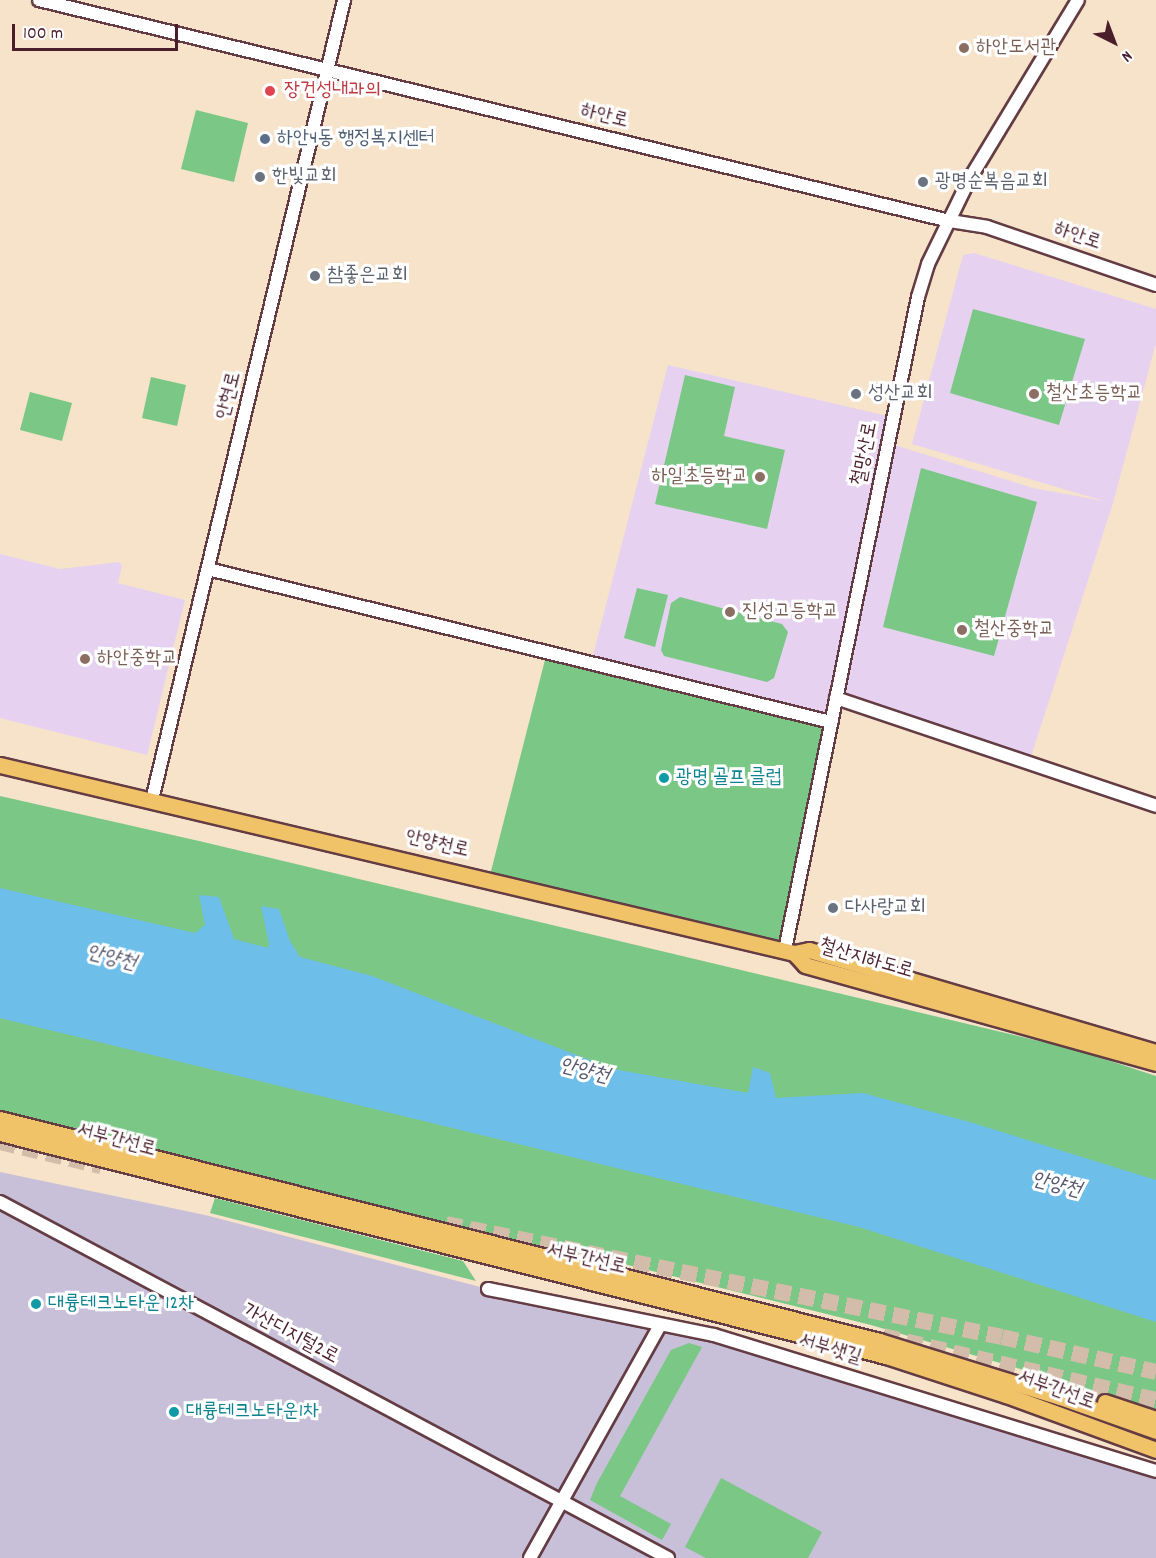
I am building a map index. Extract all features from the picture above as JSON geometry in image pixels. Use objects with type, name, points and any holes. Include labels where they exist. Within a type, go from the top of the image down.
[{"type":"main road","points":[[0,754],[70,781]]},
{"type":"main road","points":[[0,765],[70,781]]},
{"type":"main road","points":[[0,773],[70,781]]},
{"type":"main road","name":"안양천로","points":[[70,781],[789,952]]},
{"type":"main road","name":"철산지하도로","points":[[789,952],[809,950],[1156,1052]]},
{"type":"main road","name":"철산지하도로","points":[[789,952],[805,965],[1156,1063]]},
{"type":"main road","name":"서부간선로","points":[[0,1119],[933,1357],[1156,1431]]},
{"type":"main road","name":"서부간선로","points":[[0,1133],[886,1356],[1006,1395],[1156,1450]]},
{"type":"main road","points":[[0,1140],[95,1163],[144,1170]]},
{"type":"main road","points":[[933,1357],[970,1361],[1156,1419]]},
{"type":"main road","points":[[1116,1436],[1156,1455]]},
{"type":"street","name":"하안로","points":[[39,0],[950,221],[987,227],[1156,285]]},
{"type":"street","name":"안현로","points":[[152,800],[344,0]]},
{"type":"street","name":"철망산로","points":[[789,952],[831,722],[911,327],[928,264],[969,180],[1078,0]]},
{"type":"street","points":[[208,569],[831,722]]},
{"type":"street","points":[[836,698],[1156,806]]},
{"type":"street","name":"가산디지털2로","points":[[0,1202],[668,1558]]},
{"type":"street","name":"서부샛길","points":[[488,1289],[714,1335],[1156,1471]]},
{"type":"street","points":[[530,1558],[660,1325]]},
{"type":"shaded area","points":[[974,253],[1156,309],[1156,343],[1113,503],[1029,763],[836,698],[831,722],[591,663],[668,365],[896,418],[888,443],[1033,488],[1104,501],[912,444],[963,255]]},
{"type":"shaded area","name":"하안중학교","points":[[0,554],[60,569],[119,562],[122,566],[118,583],[185,600],[147,755],[0,718]]},
{"type":"shaded area","points":[[0,1172],[205,1215],[488,1289],[779,1355],[905,1393],[1156,1478],[1156,1558],[0,1558]]},
{"type":"green space","points":[[196,110],[248,123],[234,182],[181,169]]},
{"type":"green space","points":[[973,309],[1085,339],[1059,425],[950,393]]},
{"type":"green space","points":[[685,375],[735,387],[724,436],[785,450],[767,529],[655,504]]},
{"type":"green space","points":[[151,377],[186,385],[177,426],[142,418]]},
{"type":"green space","points":[[30,392],[72,403],[62,441],[20,430]]},
{"type":"green space","points":[[921,468],[1037,502],[994,656],[883,627]]},
{"type":"green space","points":[[637,588],[668,595],[655,647],[624,638]]},
{"type":"green space","points":[[680,597],[782,624],[788,632],[774,678],[767,682],[664,656],[661,650],[671,603]]},
{"type":"green space","name":"광명 골프 클럽","points":[[547,652],[831,722],[785,950],[489,879]]},
{"type":"green space","points":[[0,796],[199,841],[1077,1050],[1156,1076],[1156,1409],[871,1325],[563,1249],[533,1247],[188,1162],[127,1142],[0,1112]]},
{"type":"green space","points":[[215,1198],[463,1261],[476,1281],[210,1213]]},
{"type":"green space","points":[[689,1343],[702,1347],[620,1496],[671,1524],[662,1540],[590,1500],[597,1483],[671,1350]]},
{"type":"green space","points":[[721,1478],[822,1532],[808,1558],[706,1558],[685,1547]]},
{"type":"water","name":"안양천","points":[[0,888],[195,933],[205,925],[199,895],[219,897],[234,939],[268,948],[261,906],[279,909],[290,941],[300,957],[372,976],[613,1069],[748,1093],[753,1067],[770,1073],[776,1098],[863,1093],[973,1123],[1156,1180],[1156,1322],[859,1227],[0,1018]]},
{"type":"tunnel","points":[[0,1142],[101,1166]]},
{"type":"tunnel","points":[[446,1224],[1002,1337],[1156,1372]]},
{"type":"tunnel","points":[[883,1336],[1156,1400]]},
{"type":"place","name":"하안도서관","points":[[964,48]]},
{"type":"place","name":"장건성내과의","points":[[270,91]]},
{"type":"place","name":"하안4동 행정복지센터","points":[[265,139]]},
{"type":"place","name":"한빛교회","points":[[260,177]]},
{"type":"place","name":"광명순복음교회","points":[[923,182]]},
{"type":"place","name":"참좋은교회","points":[[315,276]]},
{"type":"place","name":"성산교회","points":[[856,394]]},
{"type":"place","name":"철산초등학교","points":[[1034,394]]},
{"type":"place","name":"하일초등학교","points":[[760,477]]},
{"type":"place","name":"진성고등학교","points":[[730,612]]},
{"type":"place","name":"철산중학교","points":[[962,630]]},
{"type":"place","name":"하안중학교","points":[[85,659]]},
{"type":"place","name":"광명 골프 클럽","points":[[664,778]]},
{"type":"place","name":"다사랑교회","points":[[833,908]]},
{"type":"place","name":"대륭테크노타운 12차","points":[[36,1304]]},
{"type":"place","name":"대륭테크노타운1차","points":[[174,1412]]}]
